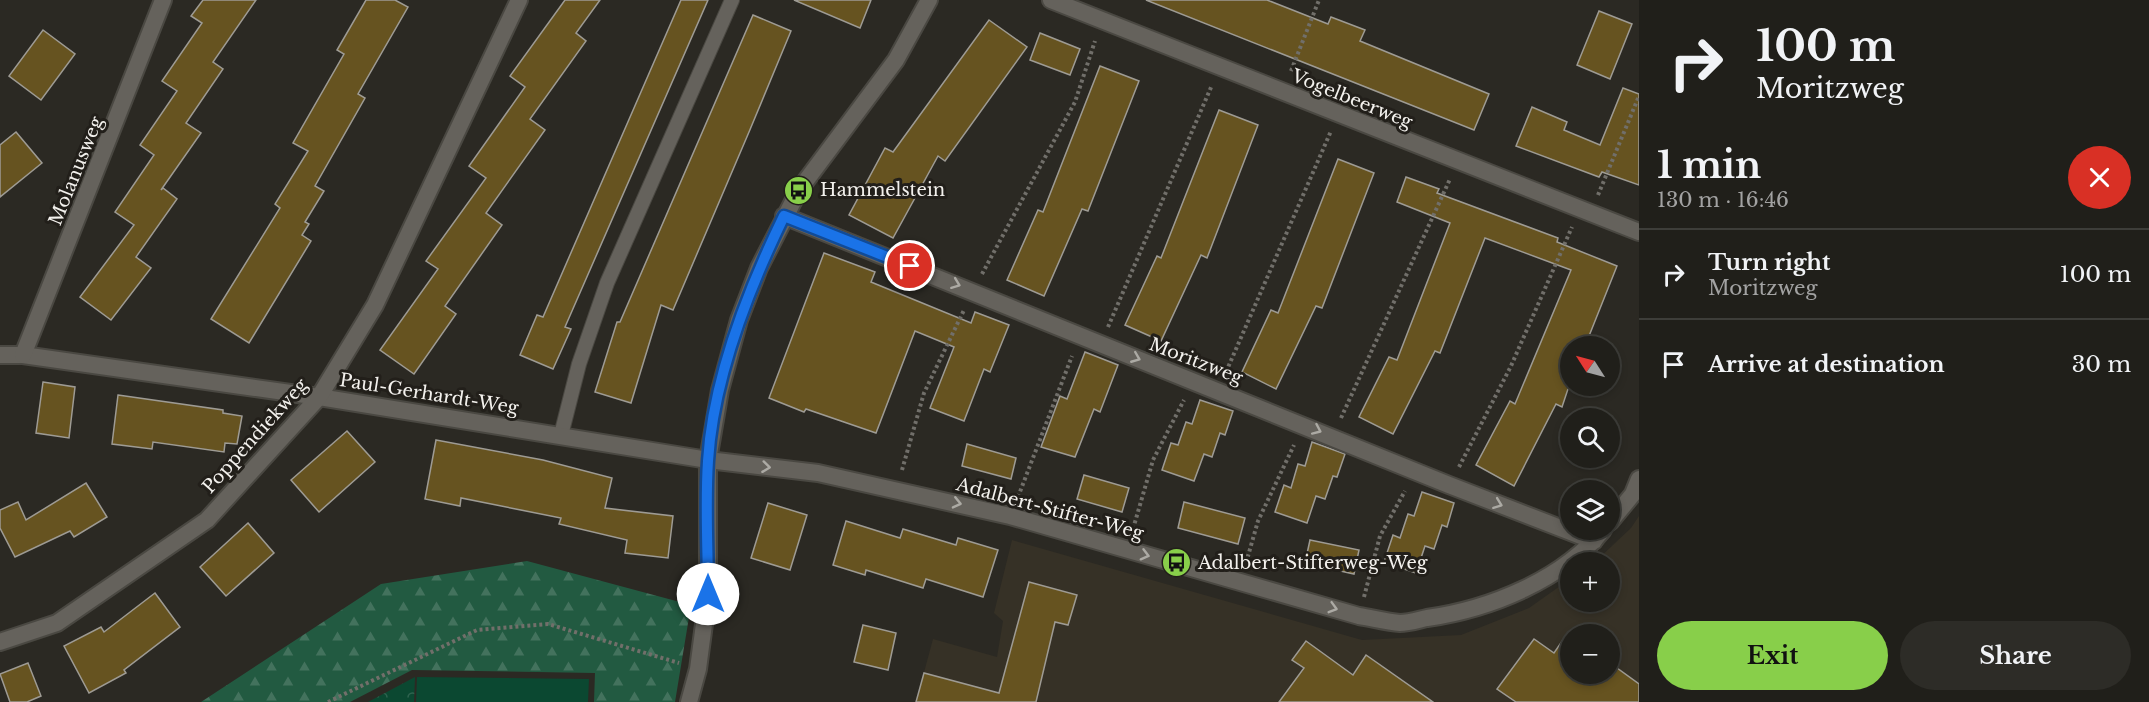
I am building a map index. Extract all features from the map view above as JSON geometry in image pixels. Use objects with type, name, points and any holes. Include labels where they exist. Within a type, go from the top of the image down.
[{"type":"street","name":"Molanusweg","points":[[22,355],[163,0]]},
{"type":"street","name":"Poppendiekweg","points":[[0,642],[57,623],[207,520],[319,397],[375,305],[519,0]]},
{"type":"street","points":[[689,702],[698,669],[708,594],[708,460],[720,390],[739,320],[759,268],[784,216],[827,150],[896,60],[929,0]]},
{"type":"street","name":"Vogelbeerweg","points":[[1051,0],[1639,232]]},
{"type":"street","name":"Moritzweg","points":[[784,216],[973,290],[1449,485],[1560,522]]},
{"type":"street","name":"Paul-Gerhardt-Weg","points":[[0,355],[22,355],[319,397],[708,460]]},
{"type":"street","name":"Adalbert-Stifter-Weg","points":[[708,460],[818,473],[897,489],[1010,516],[1359,615],[1400,623],[1461,613],[1501,600],[1557,570],[1593,540]]},
{"type":"street","points":[[1620,510],[1633,494],[1639,479]]},
{"type":"lane","points":[[561,435],[579,364],[607,283],[732,0]]},
{"type":"path","points":[[1282,91],[1318,0]]},
{"type":"path","points":[[897,489],[924,393],[973,290],[1075,102],[1102,20]]},
{"type":"path","points":[[1101,344],[1219,68]]},
{"type":"path","points":[[1449,485],[1511,366],[1639,96]]},
{"type":"path","points":[[1218,390],[1338,114]]},
{"type":"path","points":[[1332,437],[1457,162]]},
{"type":"path","points":[[1010,516],[1079,335]]},
{"type":"path","points":[[1127,550],[1153,460],[1193,382]]},
{"type":"path","points":[[1241,580],[1258,521],[1304,425]]},
{"type":"path","points":[[1359,615],[1380,536],[1416,471]]},
{"type":"path","points":[[328,702],[477,630],[548,624],[698,669]]},
{"type":"shaded area","points":[[1639,516],[1639,702],[916,702],[933,639],[997,657],[1003,621],[994,613],[1012,540],[1362,640],[1461,635],[1529,608],[1560,586],[1560,612],[1620,612],[1620,552],[1606,552]]},
{"type":"green space","points":[[527,561],[691,605],[675,702],[594,702],[595,673],[412,670],[350,702],[201,702],[381,584]]},
{"type":"green space","points":[[415,677],[414,702],[368,702]]},
{"type":"green space","points":[[417,677],[589,679],[588,702],[416,702]]},
{"type":"building","points":[[203,0],[256,0],[213,62],[223,69],[186,123],[201,133],[161,190],[163,188],[177,199],[136,257],[151,268],[111,320],[80,297],[134,225],[115,212],[154,155],[140,145],[177,91],[162,81],[202,23],[191,16]]},
{"type":"building","points":[[366,0],[395,0],[408,7],[358,94],[365,98],[315,186],[324,191],[305,222],[309,224],[302,235],[311,241],[249,343],[211,319],[280,208],[275,204],[308,151],[293,143],[344,54],[337,50]]},
{"type":"building","points":[[565,0],[600,0],[576,33],[586,41],[530,119],[545,130],[486,213],[502,225],[445,306],[456,314],[414,374],[380,350],[438,269],[426,261],[486,178],[469,166],[525,87],[510,76]]},
{"type":"building","points":[[681,0],[708,0],[565,327],[571,329],[553,369],[520,355],[537,315],[543,317]]},
{"type":"building","points":[[794,0],[871,0],[860,28]]},
{"type":"building","points":[[1146,0],[1267,0],[1328,24],[1331,17],[1365,30],[1360,41],[1489,94],[1474,130]]},
{"type":"building","points":[[1599,11],[1632,24],[1610,79],[1577,65]]},
{"type":"building","points":[[753,15],[791,31],[749,132],[673,310],[661,305],[631,403],[595,392],[617,322],[620,322]]},
{"type":"building","points":[[989,20],[1027,47],[945,161],[938,156],[893,238],[849,215],[885,148],[893,152]]},
{"type":"building","points":[[43,30],[75,54],[41,100],[9,76]]},
{"type":"building","points":[[1040,33],[1080,49],[1070,75],[1030,60]]},
{"type":"building","points":[[1100,66],[1139,81],[1088,211],[1082,209],[1044,296],[1007,280],[1038,210],[1043,212]]},
{"type":"building","points":[[1623,88],[1639,94],[1639,185],[1602,172],[1599,177],[1516,146],[1532,107],[1567,122],[1564,130],[1600,145]]},
{"type":"building","points":[[1219,110],[1258,125],[1207,258],[1201,255],[1161,341],[1125,325],[1157,256],[1161,258]]},
{"type":"building","points":[[16,132],[42,163],[0,197],[0,145]]},
{"type":"building","points":[[1338,159],[1374,173],[1322,308],[1316,306],[1276,389],[1242,372],[1271,310],[1278,313]]},
{"type":"building","points":[[1406,177],[1439,189],[1437,193],[1558,238],[1557,242],[1617,266],[1589,336],[1560,336],[1560,396],[1566,396],[1562,407],[1556,404],[1514,486],[1476,465],[1510,401],[1515,404],[1571,270],[1485,238],[1440,353],[1435,351],[1393,434],[1359,417],[1389,357],[1397,360],[1450,223],[1397,202]]},
{"type":"building","points":[[824,253],[875,272],[871,282],[971,323],[975,312],[1009,325],[990,372],[984,369],[964,421],[930,408],[954,347],[915,331],[876,433],[806,409],[804,412],[769,398]]},
{"type":"building","points":[[1085,352],[1118,365],[1100,412],[1094,409],[1075,457],[1041,447],[1060,396],[1067,399]]},
{"type":"building","points":[[43,382],[75,387],[69,438],[36,433]]},
{"type":"building","points":[[118,395],[223,410],[223,413],[242,416],[237,444],[225,443],[224,452],[153,442],[152,449],[112,444]]},
{"type":"building","points":[[1200,400],[1233,411],[1225,435],[1220,433],[1212,457],[1204,454],[1194,481],[1162,470],[1171,443],[1178,445],[1186,422],[1192,424]]},
{"type":"building","points":[[347,431],[375,462],[319,512],[291,480]]},
{"type":"building","points":[[436,440],[543,460],[612,478],[605,508],[673,516],[668,558],[625,553],[627,540],[559,524],[561,518],[461,498],[460,506],[425,499]]},
{"type":"building","points":[[1312,442],[1345,454],[1337,477],[1333,476],[1325,499],[1316,496],[1307,523],[1275,512],[1284,485],[1291,488],[1298,464],[1305,466]]},
{"type":"building","points":[[967,444],[1016,458],[1011,479],[962,466]]},
{"type":"building","points":[[1084,475],[1129,488],[1122,512],[1077,499]]},
{"type":"building","points":[[86,483],[107,517],[74,537],[70,531],[15,557],[0,528],[0,510],[18,502],[26,520]]},
{"type":"building","points":[[1422,492],[1454,503],[1447,527],[1442,525],[1434,549],[1425,546],[1416,573],[1384,562],[1393,535],[1400,538],[1408,514],[1414,516]]},
{"type":"building","points":[[1184,502],[1245,518],[1238,544],[1178,528]]},
{"type":"building","points":[[768,503],[807,515],[790,570],[751,558]]},
{"type":"building","points":[[846,521],[900,538],[903,529],[956,545],[958,538],[998,550],[983,597],[926,579],[923,588],[866,570],[865,575],[833,565]]},
{"type":"building","points":[[248,523],[274,553],[226,596],[200,567]]},
{"type":"building","points":[[1310,540],[1359,550],[1354,574],[1305,563]]},
{"type":"building","points":[[1029,582],[1077,595],[1068,625],[1055,622],[1036,702],[916,702],[924,673],[999,693]]},
{"type":"building","points":[[155,593],[180,627],[124,670],[126,673],[89,693],[64,646],[101,627],[104,632]]},
{"type":"building","points":[[863,625],[896,633],[888,670],[854,662]]},
{"type":"building","points":[[1534,639],[1554,653],[1560,644],[1560,684],[1620,684],[1620,670],[1639,684],[1639,702],[1516,702],[1497,689]]},
{"type":"building","points":[[1306,641],[1353,675],[1366,655],[1433,702],[1279,702],[1304,668],[1292,660]]},
{"type":"building","points":[[28,663],[41,696],[27,702],[10,702],[0,674]]},
{"type":"place","name":"Hammelstein","points":[[799,190]]},
{"type":"place","name":"Adalbert-Stifterweg-Weg","points":[[1177,563]]},
{"type":"route","points":[[708,594],[708,460],[720,390],[739,320],[759,268],[784,216],[910,266]]}]
